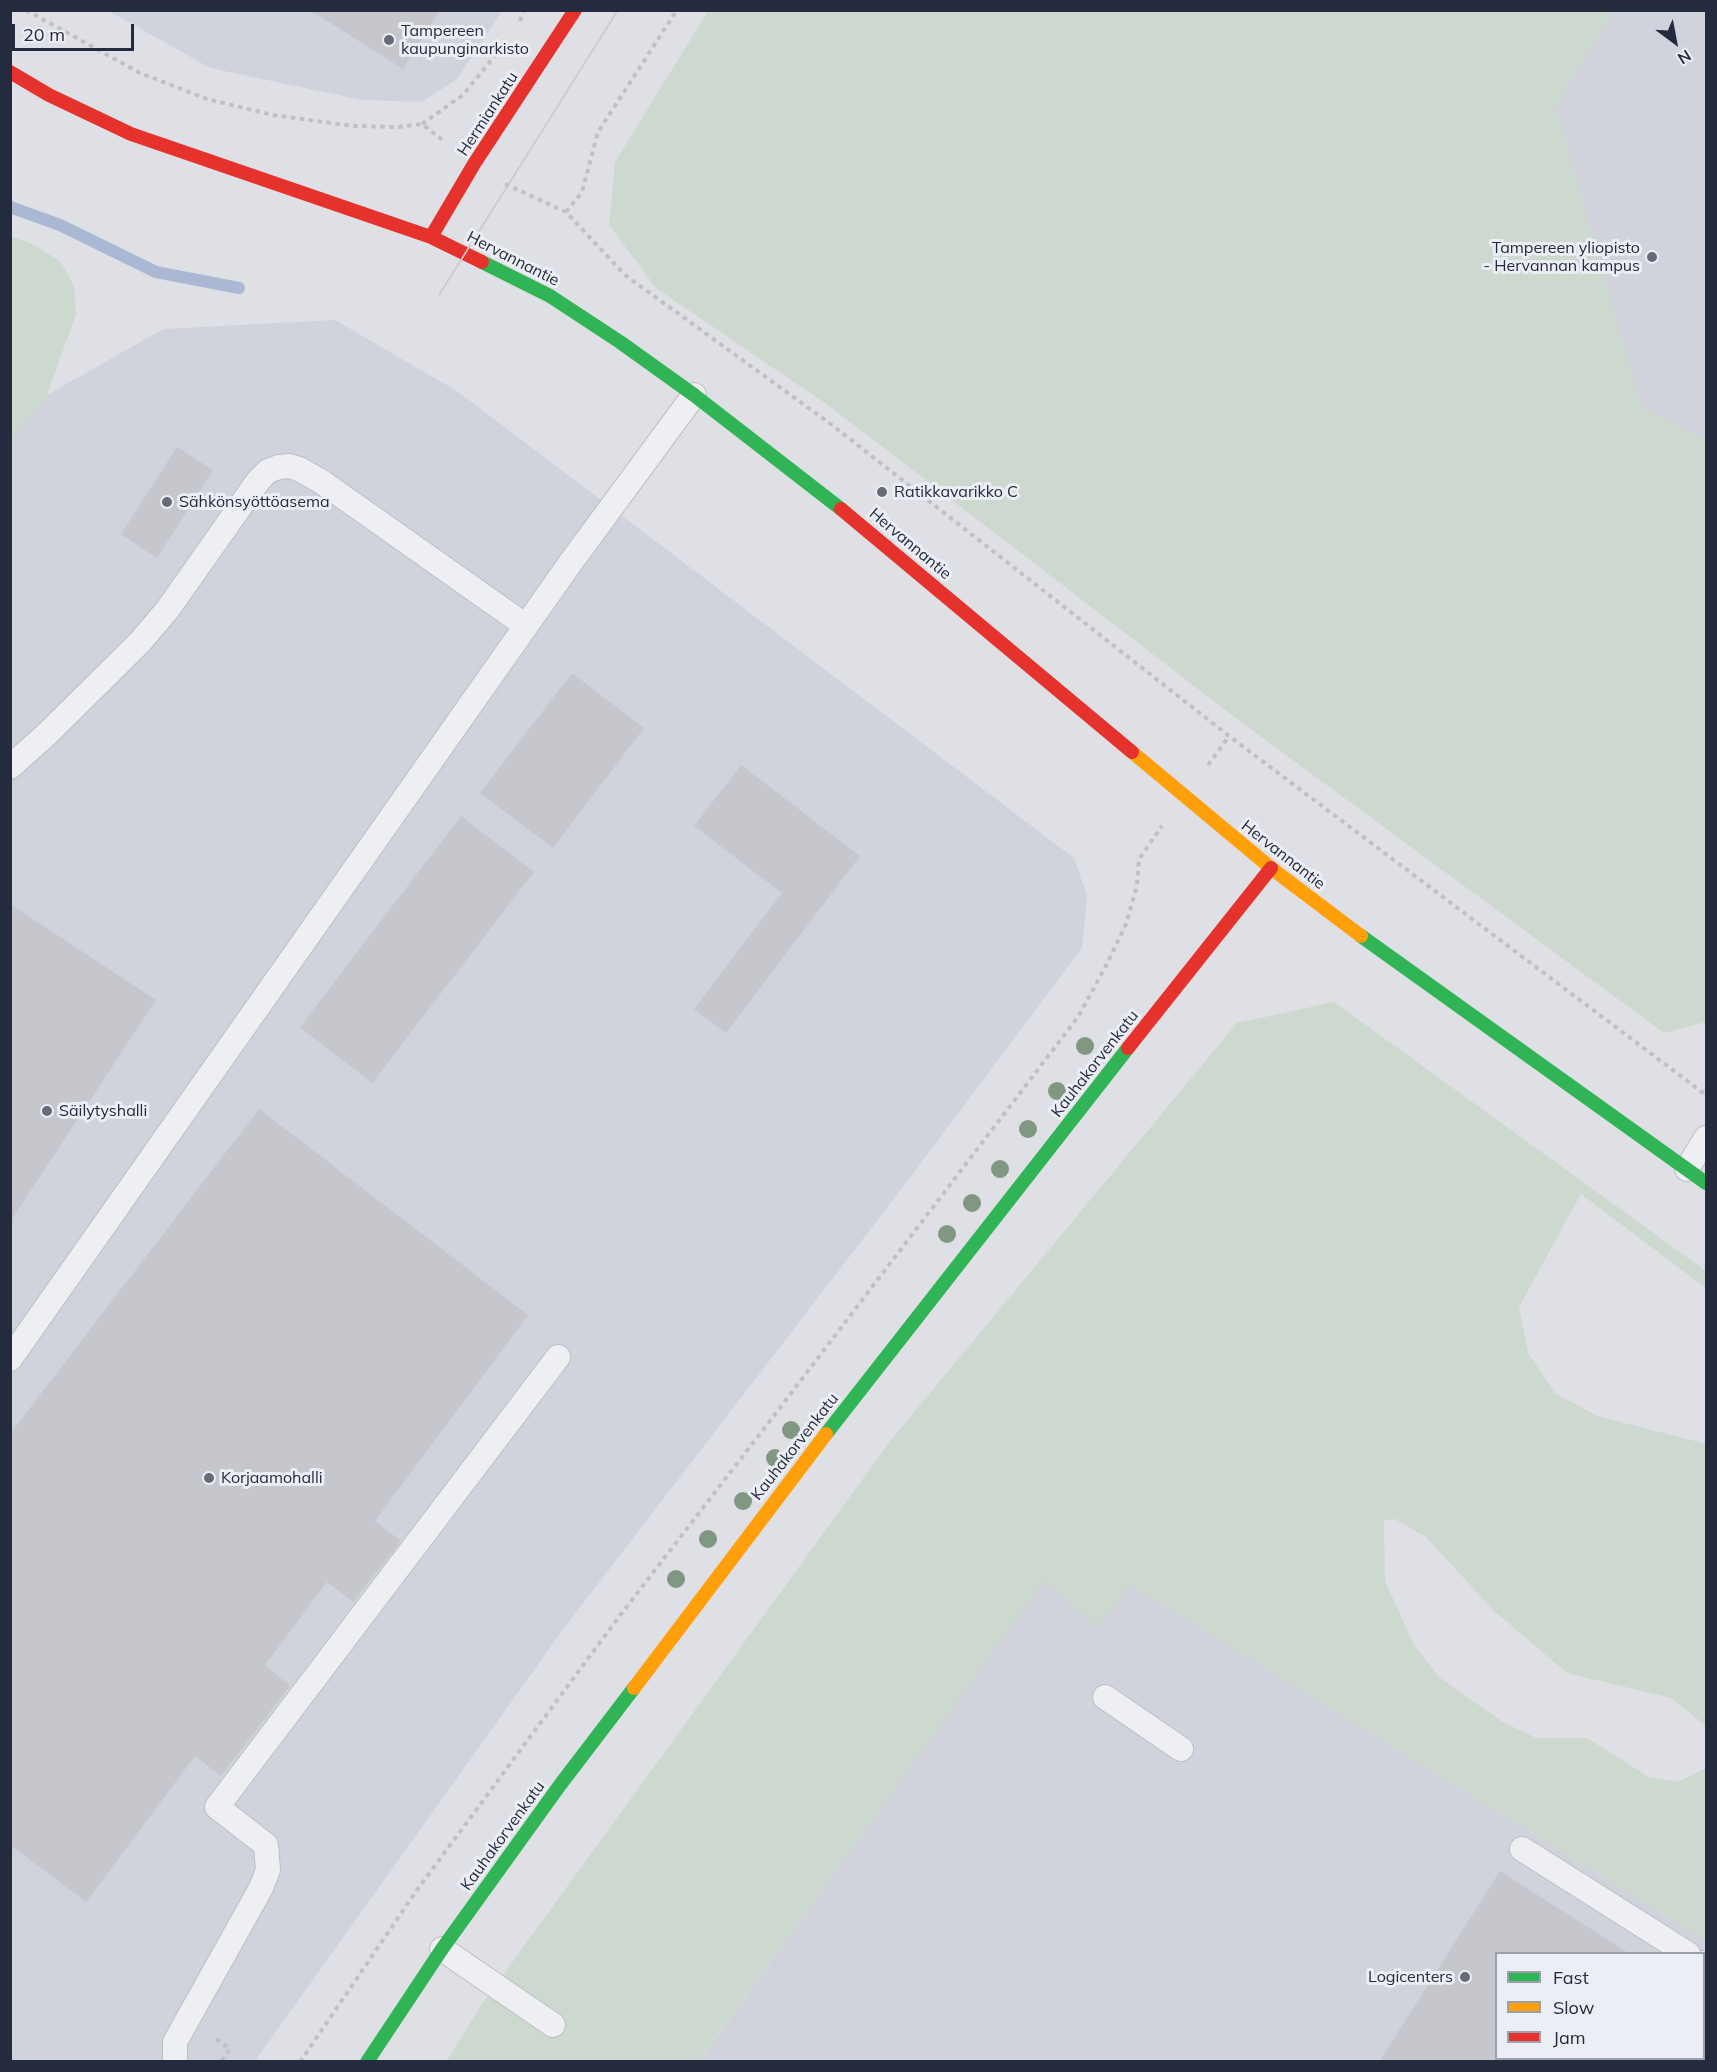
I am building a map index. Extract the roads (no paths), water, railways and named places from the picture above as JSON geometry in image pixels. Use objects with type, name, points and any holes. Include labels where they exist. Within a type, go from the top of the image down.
[{"type":"main road","name":"Hermiankatu","points":[[431,237],[474,164],[575,10]]},
{"type":"main road","name":"Hervannantie","points":[[10,72],[49,95],[131,134],[431,237],[550,296],[621,342],[694,395],[863,526],[1271,868],[1395,962],[1707,1183]]},
{"type":"main road","name":"Kauhakorvenkatu","points":[[367,2061],[442,1949],[560,1785],[800,1467],[980,1235],[1271,868]]},
{"type":"lane","points":[[10,93],[49,95]]},
{"type":"lane","points":[[10,1359],[593,531],[694,395]]},
{"type":"lane","points":[[10,767],[48,734],[140,642],[168,609],[258,481],[268,471],[279,466],[299,469],[322,482],[526,626]]},
{"type":"lane","points":[[1687,1169],[1707,1138]]},
{"type":"lane","points":[[175,2061],[175,2042],[261,1888],[268,1870],[266,1845],[217,1807],[558,1357]]},
{"type":"lane","points":[[1105,1696],[1181,1749]]},
{"type":"lane","points":[[1522,1849],[1686,1952]]},
{"type":"lane","points":[[442,1949],[552,2025]]},
{"type":"waterway","points":[[10,207],[60,225],[156,272],[239,288]]},
{"type":"tram line","points":[[439,295],[618,10]]},
{"type":"place","name":"Tampereen kaupunginarkisto","points":[[389,40]]},
{"type":"place","name":"Tampereen yliopisto - Hervannan kampus","points":[[1652,257]]},
{"type":"place","name":"Ratikkavarikko C","points":[[882,492]]},
{"type":"place","name":"Sähkönsyöttöasema","points":[[167,502]]},
{"type":"place","name":"Säilytyshalli","points":[[47,1111]]},
{"type":"place","name":"Korjaamohalli","points":[[209,1478]]},
{"type":"place","name":"Logicenters","points":[[1465,1977]]}]
